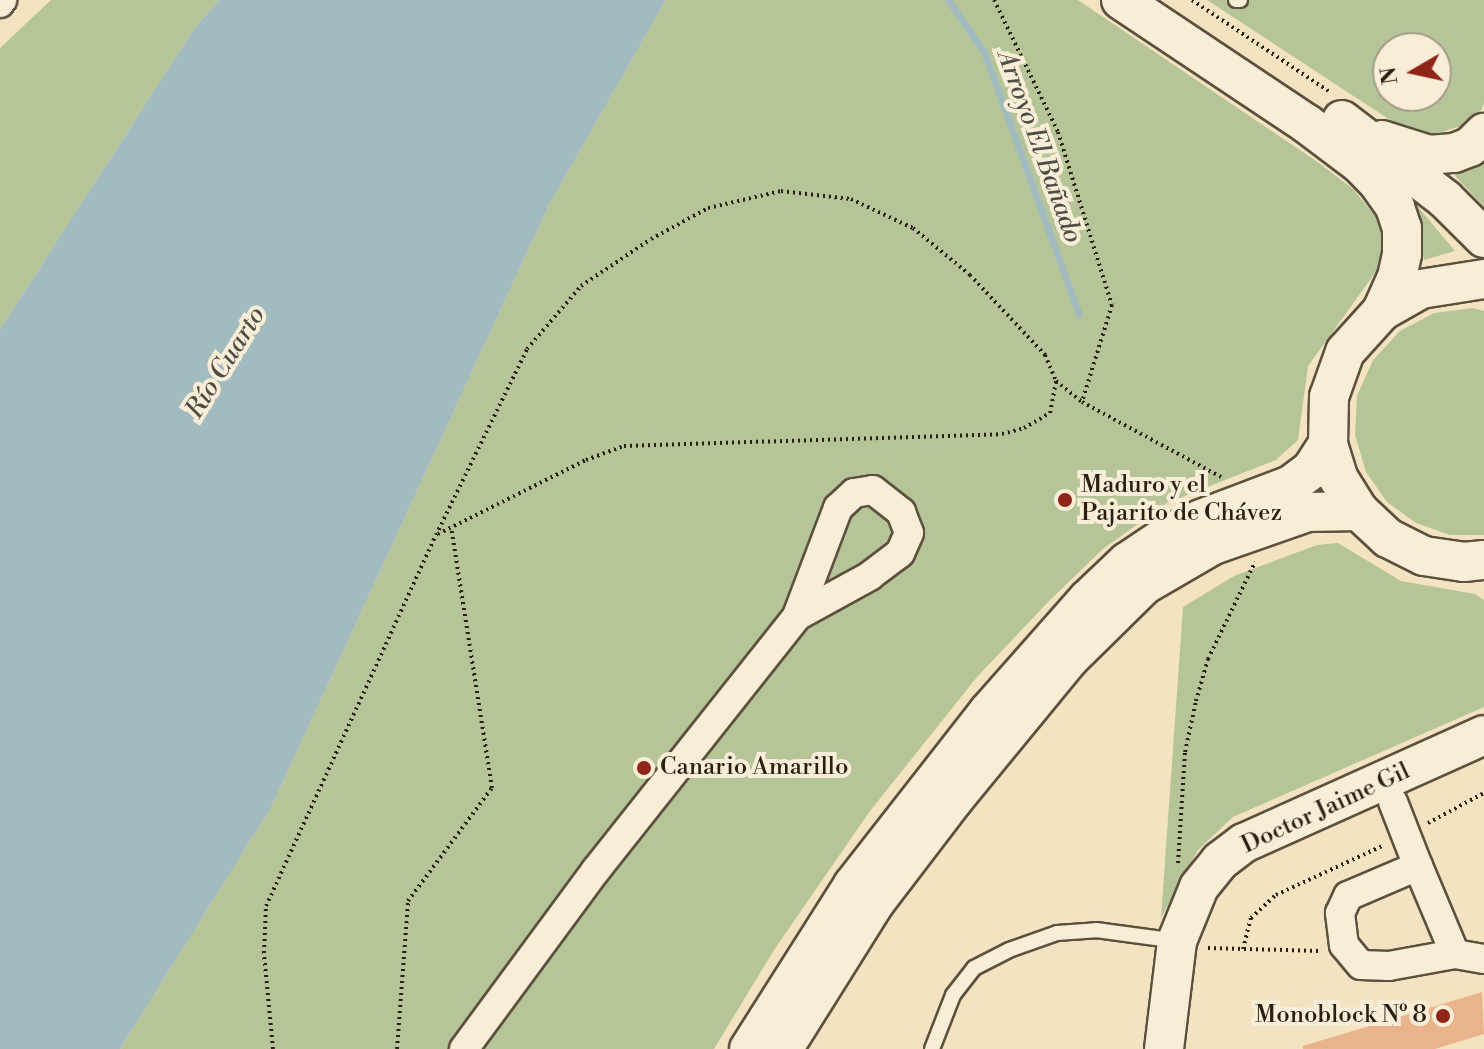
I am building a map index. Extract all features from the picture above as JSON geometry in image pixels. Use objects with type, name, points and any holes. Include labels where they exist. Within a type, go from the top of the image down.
[{"type":"main road","points":[[1121,0],[1313,115],[1364,135],[1429,155],[1454,153],[1470,147],[1484,133]]},
{"type":"main road","points":[[1161,0],[1313,115],[1360,164],[1395,207],[1402,228],[1402,254],[1397,277],[1382,311],[1345,352],[1329,397],[1328,444],[1339,479],[1359,511],[1388,538],[1424,556],[1477,565]]},
{"type":"main road","points":[[1364,135],[1445,199],[1484,238]]},
{"type":"main road","points":[[1382,311],[1421,289],[1484,278]]},
{"type":"main road","points":[[749,1049],[853,885],[988,712],[1088,599],[1127,562],[1163,538],[1201,519],[1291,485],[1311,470],[1328,444]]},
{"type":"main road","points":[[783,1049],[876,901],[954,799],[1068,660],[1144,585],[1213,545],[1307,512],[1359,511]]},
{"type":"main road","name":"Doctor Jaime Gil","points":[[1164,1049],[1189,945],[1199,887],[1220,861],[1244,843],[1484,735]]},
{"type":"main road","name":"Doctor Jaime Gil","points":[[1190,1049],[1189,945],[1238,878],[1258,864],[1399,818],[1484,762]]},
{"type":"street","points":[[464,1049],[596,870],[797,616],[838,508],[854,493],[873,490],[901,512],[909,533],[900,553],[870,576],[797,616]]},
{"type":"street","points":[[1399,818],[1455,954]]},
{"type":"street","points":[[1418,866],[1348,896],[1340,913],[1344,945],[1361,965],[1389,966],[1455,954],[1484,959]]},
{"type":"lane","points":[[932,1049],[953,995],[974,968],[1009,950],[1057,933],[1096,930],[1189,945]]},
{"type":"path","points":[[994,0],[1058,132],[1112,305],[1082,402]]},
{"type":"path","points":[[1192,0],[1282,61]]},
{"type":"path","points":[[273,1049],[264,953],[266,906],[436,535],[527,349],[581,286],[651,239],[708,208],[781,191],[851,199],[913,228],[970,275],[1045,355],[1056,381],[1082,402],[1224,478]]},
{"type":"path","points":[[436,535],[586,460],[624,446],[1002,434],[1024,428],[1050,413],[1056,381]]},
{"type":"path","points":[[1178,869],[1185,752],[1196,701],[1208,659],[1274,524]]},
{"type":"path","points":[[397,1049],[408,901],[492,788],[451,527]]},
{"type":"path","points":[[1243,949],[1251,918],[1276,895],[1399,818],[1484,793]]},
{"type":"path","points":[[1189,945],[1350,951]]},
{"type":"green space","points":[[51,0],[219,0],[194,29],[0,329],[0,48]]},
{"type":"green space","points":[[666,0],[1078,0],[1319,163],[1353,189],[1383,226],[1383,262],[1308,366],[1298,440],[1276,460],[1167,503],[1103,549],[1050,600],[977,677],[870,811],[774,950],[714,1049],[120,1049],[271,808],[549,205]]},
{"type":"green space","points":[[1207,0],[1484,0],[1484,103],[1480,113],[1461,126],[1438,133],[1410,133],[1378,112],[1452,112],[1452,32],[1372,32],[1372,108]]},
{"type":"green space","points":[[1484,155],[1484,207],[1447,167]]},
{"type":"green space","points":[[1414,202],[1455,251],[1424,260]]},
{"type":"green space","points":[[1473,308],[1484,311],[1484,535],[1450,535],[1416,523],[1387,502],[1366,472],[1355,435],[1357,396],[1373,360],[1400,331],[1434,313]]},
{"type":"green space","points":[[1338,543],[1401,581],[1475,594],[1484,600],[1484,707],[1233,817],[1198,850],[1161,918],[1183,607],[1234,576],[1317,545]]},
{"type":"water","name":"Río Cuarto","points":[[219,0],[666,0],[549,205],[271,808],[120,1049],[0,1049],[0,329],[194,29]]},
{"type":"building","name":"Monoblock Nº 8","points":[[1482,992],[1484,1034],[1435,1049],[1303,1049],[1303,1046]]},
{"type":"waterway","name":"Arroyo El Bañado","points":[[948,0],[984,52],[1079,314]]},
{"type":"place","name":"Maduro y el Pajarito de Chávez","points":[[1065,500]]},
{"type":"place","name":"Canario Amarillo","points":[[644,768]]},
{"type":"place","name":"Monoblock Nº 8","points":[[1443,1016]]}]
